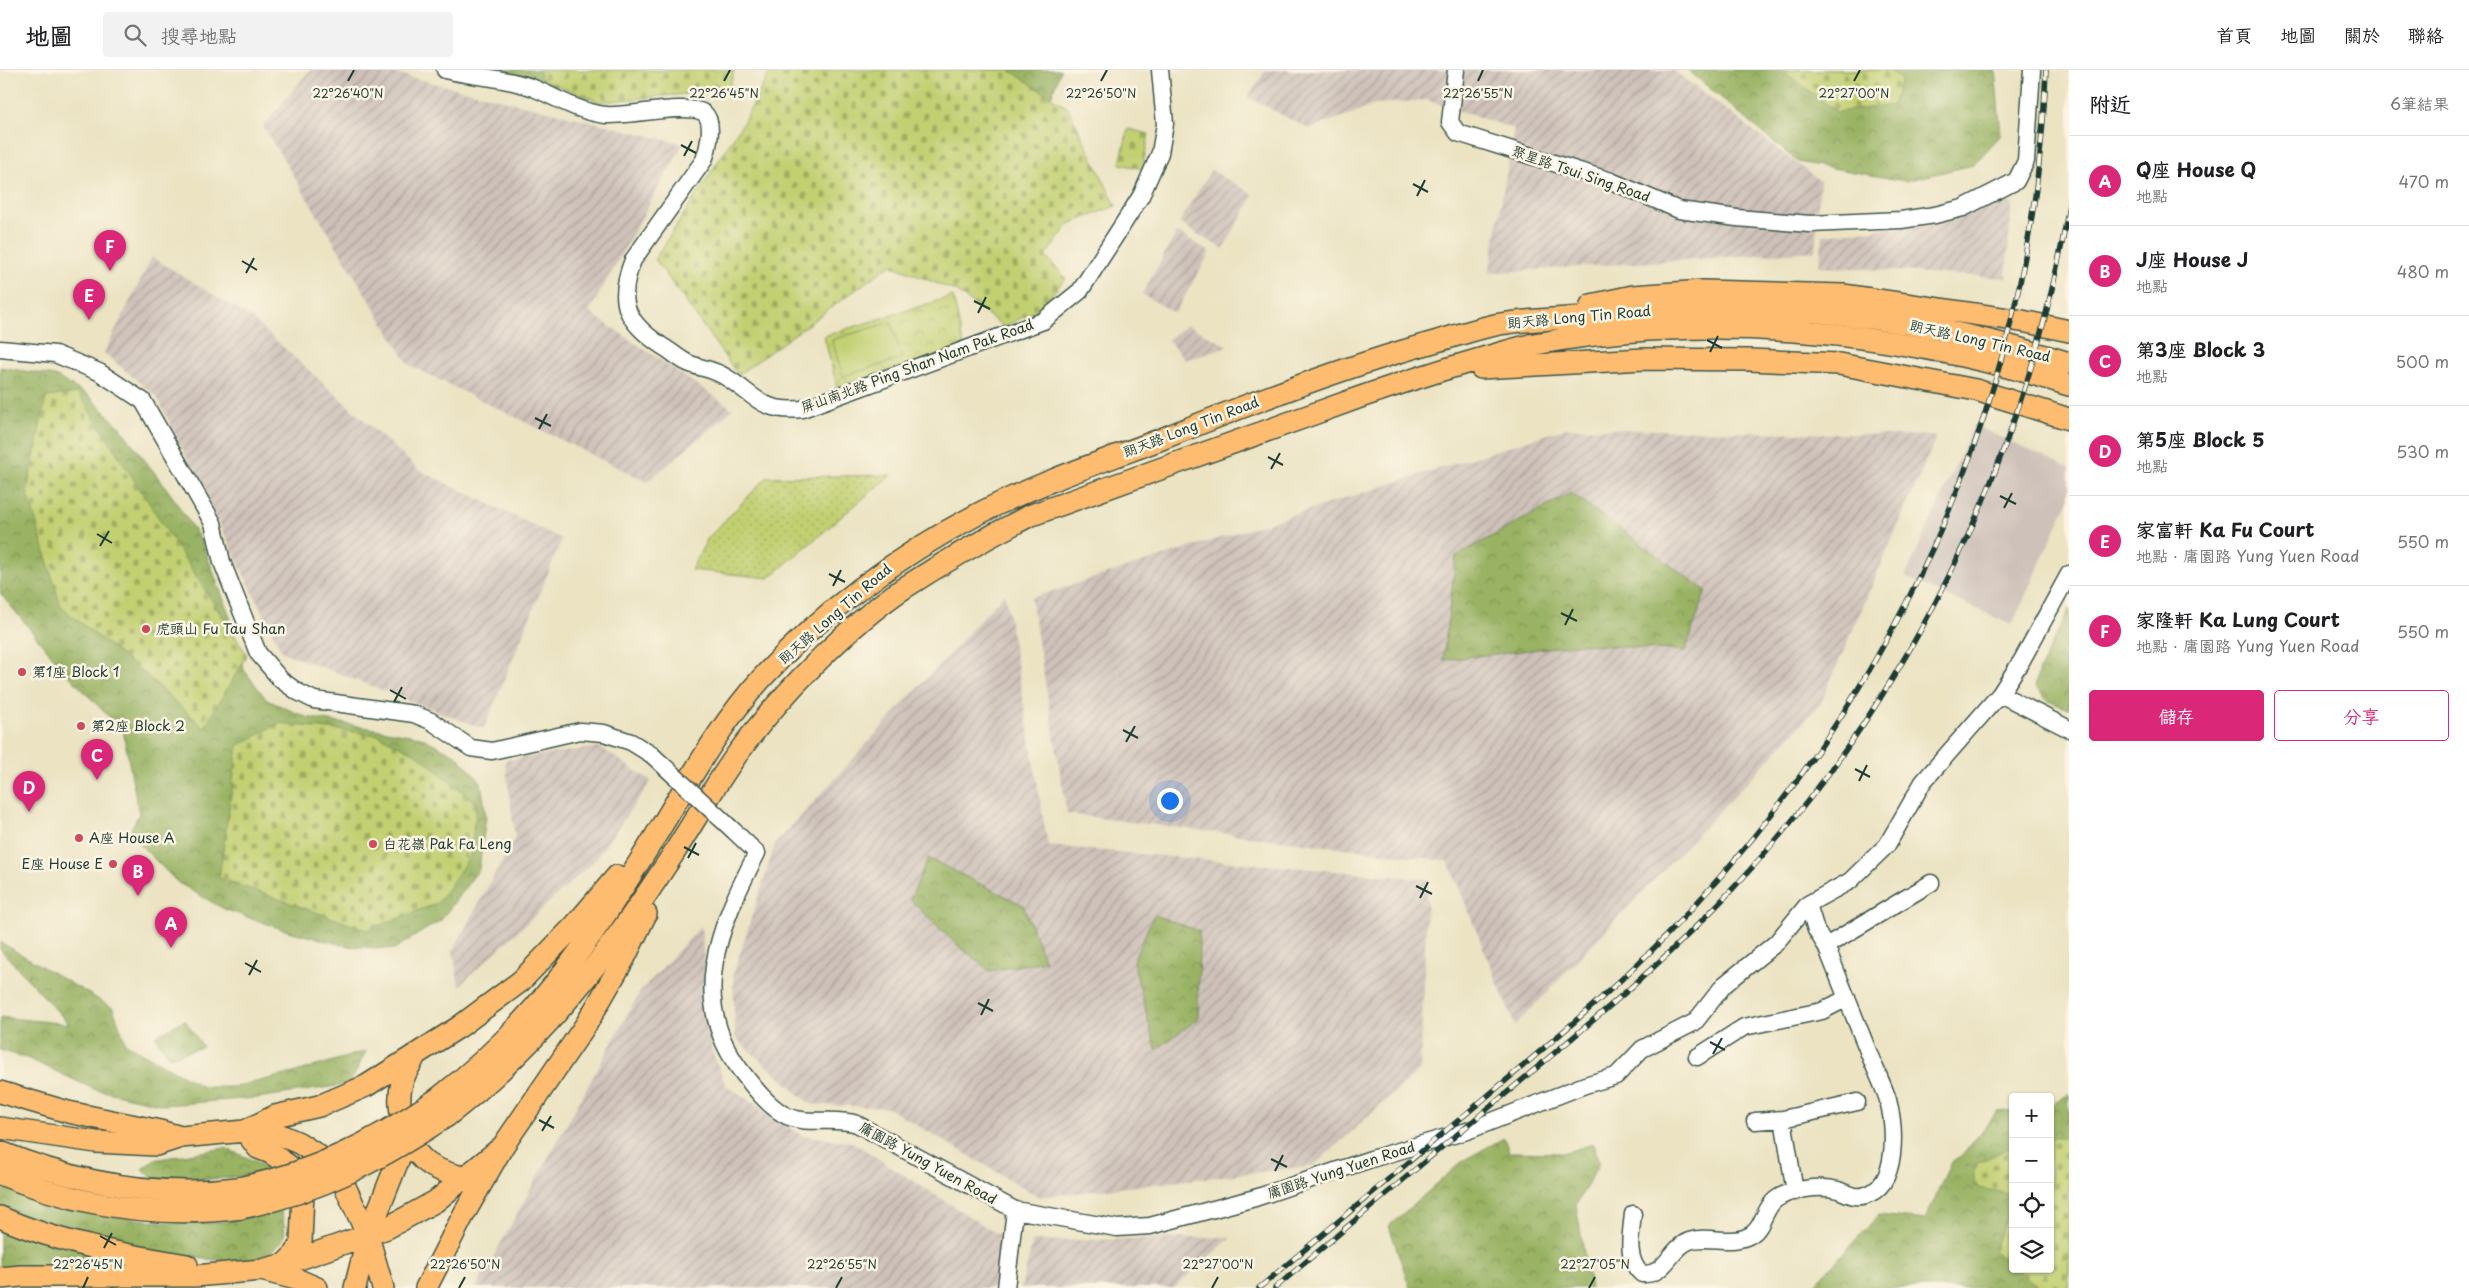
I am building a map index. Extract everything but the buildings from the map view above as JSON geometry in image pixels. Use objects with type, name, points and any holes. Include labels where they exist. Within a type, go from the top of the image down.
[{"type":"main road","points":[[1498,324],[1633,296],[1703,291],[1843,295],[2005,318],[2069,331]]},
{"type":"main road","name":"朗天路 Long Tin Road","points":[[0,1152],[64,1174],[120,1187],[271,1202],[332,1182],[397,1149],[441,1108],[538,1006],[584,947],[717,737],[765,674],[822,621],[899,559],[980,514],[1053,481],[1265,398],[1395,353],[1498,324],[1674,309],[1769,309],[1867,318],[1964,335],[2069,363]]},
{"type":"main road","name":"朗天路 Long Tin Road","points":[[441,1108],[498,1075],[529,1046],[572,997],[610,948],[673,855],[738,752],[787,694],[842,638],[902,590],[976,544],[1029,516],[1439,370],[1537,343],[1597,335],[1740,329],[1841,335],[1948,352],[2069,384]]},
{"type":"main road","points":[[1439,370],[1644,359],[1750,360],[1839,364],[1976,390],[2069,419]]},
{"type":"main road","points":[[245,1131],[275,1116],[318,1106],[366,1086],[415,1057],[521,981],[653,839]]},
{"type":"main road","points":[[426,1288],[464,1214],[503,1146],[587,1023],[621,964],[673,855]]},
{"type":"main road","points":[[415,1057],[402,1083],[401,1112],[407,1138],[425,1161],[436,1169],[465,1178]]},
{"type":"main road","points":[[0,1092],[68,1112],[181,1137]]},
{"type":"main road","points":[[0,1128],[96,1142],[156,1145],[181,1137],[245,1131],[278,1134],[299,1143],[328,1162],[342,1180],[368,1236],[383,1288]]},
{"type":"main road","points":[[245,1131],[258,1148],[271,1153],[289,1166],[303,1193],[304,1223],[301,1242],[296,1253],[285,1264]]},
{"type":"main road","points":[[355,1288],[368,1236],[407,1138]]},
{"type":"main road","points":[[0,1278],[21,1276],[229,1274],[262,1270],[285,1264],[368,1236],[436,1200],[503,1146]]},
{"type":"main road","name":"朗天路 Long Tin Road","points":[[0,1174],[73,1199],[123,1209],[175,1213],[239,1198]]},
{"type":"main road","points":[[0,1217],[56,1238],[229,1274]]},
{"type":"main road","points":[[262,1270],[296,1279],[317,1288]]},
{"type":"street","name":"屏山南北路 Ping Shan Nam Pak Road","points":[[445,70],[530,87],[586,112],[607,115],[689,109],[705,114],[709,120],[709,146],[704,160],[633,260],[627,276],[624,293],[626,308],[635,323],[647,336],[688,363],[724,376],[763,404],[775,409],[787,410],[802,409],[1043,321],[1080,291],[1141,196],[1152,175],[1160,153],[1165,124],[1164,92],[1160,70]]},
{"type":"street","name":"聚星路 Tsui Sing Road","points":[[1456,70],[1450,122],[1458,134],[1611,182],[1680,210],[1738,218],[1810,224],[1901,220],[1935,216],[1963,208],[2016,181],[2026,161],[2032,70]]},
{"type":"street","name":"庸園路 Yung Yuen Road","points":[[0,349],[54,354],[99,372],[143,402],[213,524],[222,562],[258,654],[281,680],[298,692],[314,700],[414,714],[431,721],[471,748],[492,751],[580,731],[604,733],[631,742],[652,755],[757,853],[738,890],[722,932],[712,975],[713,1008],[719,1035],[733,1061],[765,1101],[783,1114],[803,1121],[846,1121],[857,1124],[1015,1210],[1117,1228],[1150,1226],[1255,1198],[1371,1159],[1467,1131],[1584,1085],[1616,1076],[1642,1049],[1695,1022],[1724,985],[1776,943],[1808,904],[1850,881],[1887,845],[1923,782],[2000,694],[2022,660],[2069,574]]},
{"type":"street","points":[[2000,694],[2069,728]]},
{"type":"street","points":[[1826,946],[1931,883]]},
{"type":"street","points":[[1634,1214],[1630,1240],[1633,1263],[1642,1274],[1652,1275],[1659,1271],[1687,1242],[1698,1239],[1723,1241],[1745,1238],[1754,1233],[1766,1210],[1776,1199],[1795,1192],[1820,1188],[1838,1190],[1849,1196],[1866,1196],[1878,1189],[1889,1170],[1894,1143],[1888,1101],[1826,946],[1816,930],[1808,904]]},
{"type":"street","points":[[1698,1057],[1744,1027],[1822,1011],[1847,998]]},
{"type":"street","points":[[1755,1121],[1783,1119],[1858,1102]]},
{"type":"street","points":[[1783,1119],[1795,1192]]},
{"type":"street","points":[[1006,1288],[1015,1210]]},
{"type":"shaded area","points":[[310,70],[381,70],[683,144],[589,312],[733,409],[647,482],[409,365],[263,126]]},
{"type":"shaded area","points":[[1266,70],[1673,70],[1820,181],[1815,251],[1489,273],[1514,129],[1427,100],[1377,104],[1309,129],[1248,97]]},
{"type":"shaded area","points":[[1211,170],[1254,195],[1223,249],[1179,223]]},
{"type":"shaded area","points":[[1995,201],[2012,202],[2006,278],[1819,266],[1823,235],[1948,222]]},
{"type":"shaded area","points":[[1177,232],[1210,252],[1175,313],[1142,294]]},
{"type":"shaded area","points":[[152,257],[251,318],[419,470],[562,539],[484,729],[282,652],[157,397],[104,353]]},
{"type":"shaded area","points":[[1187,325],[1228,346],[1185,360],[1168,340]]},
{"type":"shaded area","points":[[1974,425],[2069,468],[2069,499],[2012,625],[1905,577]]},
{"type":"shaded area","points":[[1567,428],[1937,436],[1820,705],[1515,1026],[1448,861],[1067,814],[1031,598]]},
{"type":"shaded area","points":[[1005,593],[1048,846],[1428,879],[1420,1070],[1313,1166],[1039,1197],[888,1108],[810,1104],[735,1038],[733,975],[775,844]]},
{"type":"shaded area","points":[[600,747],[651,781],[595,860],[459,986],[453,950],[515,838],[505,760]]},
{"type":"shaded area","points":[[701,926],[712,1052],[726,1085],[801,1135],[852,1142],[1002,1237],[994,1288],[476,1288],[640,992]]},
{"type":"shaded area","points":[[1231,1237],[1174,1288],[1021,1288],[1033,1241]]},
{"type":"green space","points":[[462,70],[551,70],[561,101]]},
{"type":"green space","points":[[539,70],[734,70],[729,90],[600,102],[541,79]]},
{"type":"green space","points":[[771,70],[1009,70],[1068,108],[1116,206],[1069,224],[1045,256],[1066,278],[1039,309],[1004,327],[956,291],[890,265],[738,375],[655,259],[743,123]]},
{"type":"green space","points":[[966,70],[1061,70],[1050,99]]},
{"type":"green space","points":[[1688,70],[1995,70],[2001,135],[1973,165],[1905,181],[1798,162]]},
{"type":"green space","points":[[1782,70],[1891,70],[1901,80],[1892,105],[1837,112]]},
{"type":"green space","points":[[1128,129],[1149,134],[1142,169],[1120,164]]},
{"type":"green space","points":[[953,296],[964,347],[837,387],[824,336]]},
{"type":"green space","points":[[891,322],[902,358],[843,376],[832,340]]},
{"type":"green space","points":[[0,367],[55,376],[89,396],[118,425],[170,493],[202,542],[229,614],[244,670],[267,700],[306,717],[421,737],[457,756],[481,782],[486,816],[479,869],[441,920],[394,949],[347,946],[288,931],[224,909],[177,882],[129,833],[139,814],[123,731],[68,675],[0,593]]},
{"type":"green space","points":[[78,393],[247,655],[204,728],[150,678],[61,607],[27,491],[46,397]]},
{"type":"green space","points":[[891,475],[769,578],[691,570],[708,538],[767,477]]},
{"type":"green space","points":[[1571,493],[1706,591],[1685,651],[1583,644],[1443,660],[1456,556]]},
{"type":"green space","points":[[2069,609],[2069,641],[2062,654],[2069,659],[2069,709],[2048,701],[2035,687],[2038,672]]},
{"type":"green space","points":[[279,723],[378,735],[418,755],[477,804],[470,856],[438,903],[367,930],[219,878],[238,746]]},
{"type":"green space","points":[[928,858],[1023,905],[1045,961],[990,971],[954,942],[910,900]]},
{"type":"green space","points":[[1154,915],[1199,931],[1198,1019],[1156,1050],[1133,961]]},
{"type":"green space","points":[[0,942],[113,1008],[126,1044],[203,1087],[234,1087],[293,1073],[366,1051],[350,1084],[257,1098],[164,1105],[94,1089],[29,1059],[0,1050],[0,1017],[69,1024],[0,949]]},
{"type":"green space","points":[[185,1020],[203,1047],[169,1057],[155,1036]]},
{"type":"green space","points":[[2069,1094],[2069,1288],[1811,1288],[1879,1215],[1925,1220],[1951,1162],[1962,1156],[1997,1112],[2009,1110],[2009,1273],[2054,1273],[2054,1103]]},
{"type":"green space","points":[[1504,1138],[1509,1152],[1563,1153],[1593,1144],[1599,1163],[1576,1205],[1590,1288],[1410,1288],[1389,1226],[1464,1160]]},
{"type":"green space","points":[[2054,1138],[2069,1138],[2069,1288],[2038,1288],[2021,1273],[2054,1273]]},
{"type":"green space","points":[[225,1148],[273,1169],[252,1175],[235,1177],[167,1181],[158,1180],[142,1169],[154,1160]]},
{"type":"green space","points":[[2009,1148],[2009,1193],[1974,1187],[1974,1165]]},
{"type":"green space","points":[[0,1184],[76,1207],[152,1221],[206,1223],[281,1211],[284,1234],[280,1244],[268,1254],[258,1258],[239,1261],[214,1260],[150,1251],[61,1230],[0,1206]]},
{"type":"green space","points":[[2009,1212],[2009,1264],[1993,1250]]},
{"type":"green space","points":[[0,1228],[169,1268],[0,1271]]},
{"type":"railway","points":[[1259,1288],[1550,1043],[1635,967],[1739,855],[1813,757],[1879,654],[1934,546],[1979,433],[2012,315],[2035,194],[2046,70]]},
{"type":"railway","points":[[1275,1288],[1586,1027],[1671,951],[1725,897],[1790,823],[1849,745],[1902,663],[1948,577],[1988,488],[2022,397],[2049,302],[2069,206]]},
{"type":"place","name":"家隆軒 Ka Lung Court","points":[[110,271]]},
{"type":"place","name":"家富軒 Ka Fu Court","points":[[89,320]]},
{"type":"place","name":"虎頭山 Fu Tau Shan","points":[[146,629]]},
{"type":"place","name":"第1座 Block 1","points":[[22,672]]},
{"type":"place","name":"第2座 Block 2","points":[[81,726]]},
{"type":"place","name":"第3座 Block 3","points":[[97,780]]},
{"type":"place","name":"第5座 Block 5","points":[[29,812]]},
{"type":"place","name":"A座 House A","points":[[79,838]]},
{"type":"place","name":"白花嶺 Pak Fa Leng","points":[[373,844]]},
{"type":"place","name":"E座 House E","points":[[113,864]]},
{"type":"place","name":"J座 House J","points":[[138,896]]},
{"type":"place","name":"Q座 House Q","points":[[171,948]]}]
